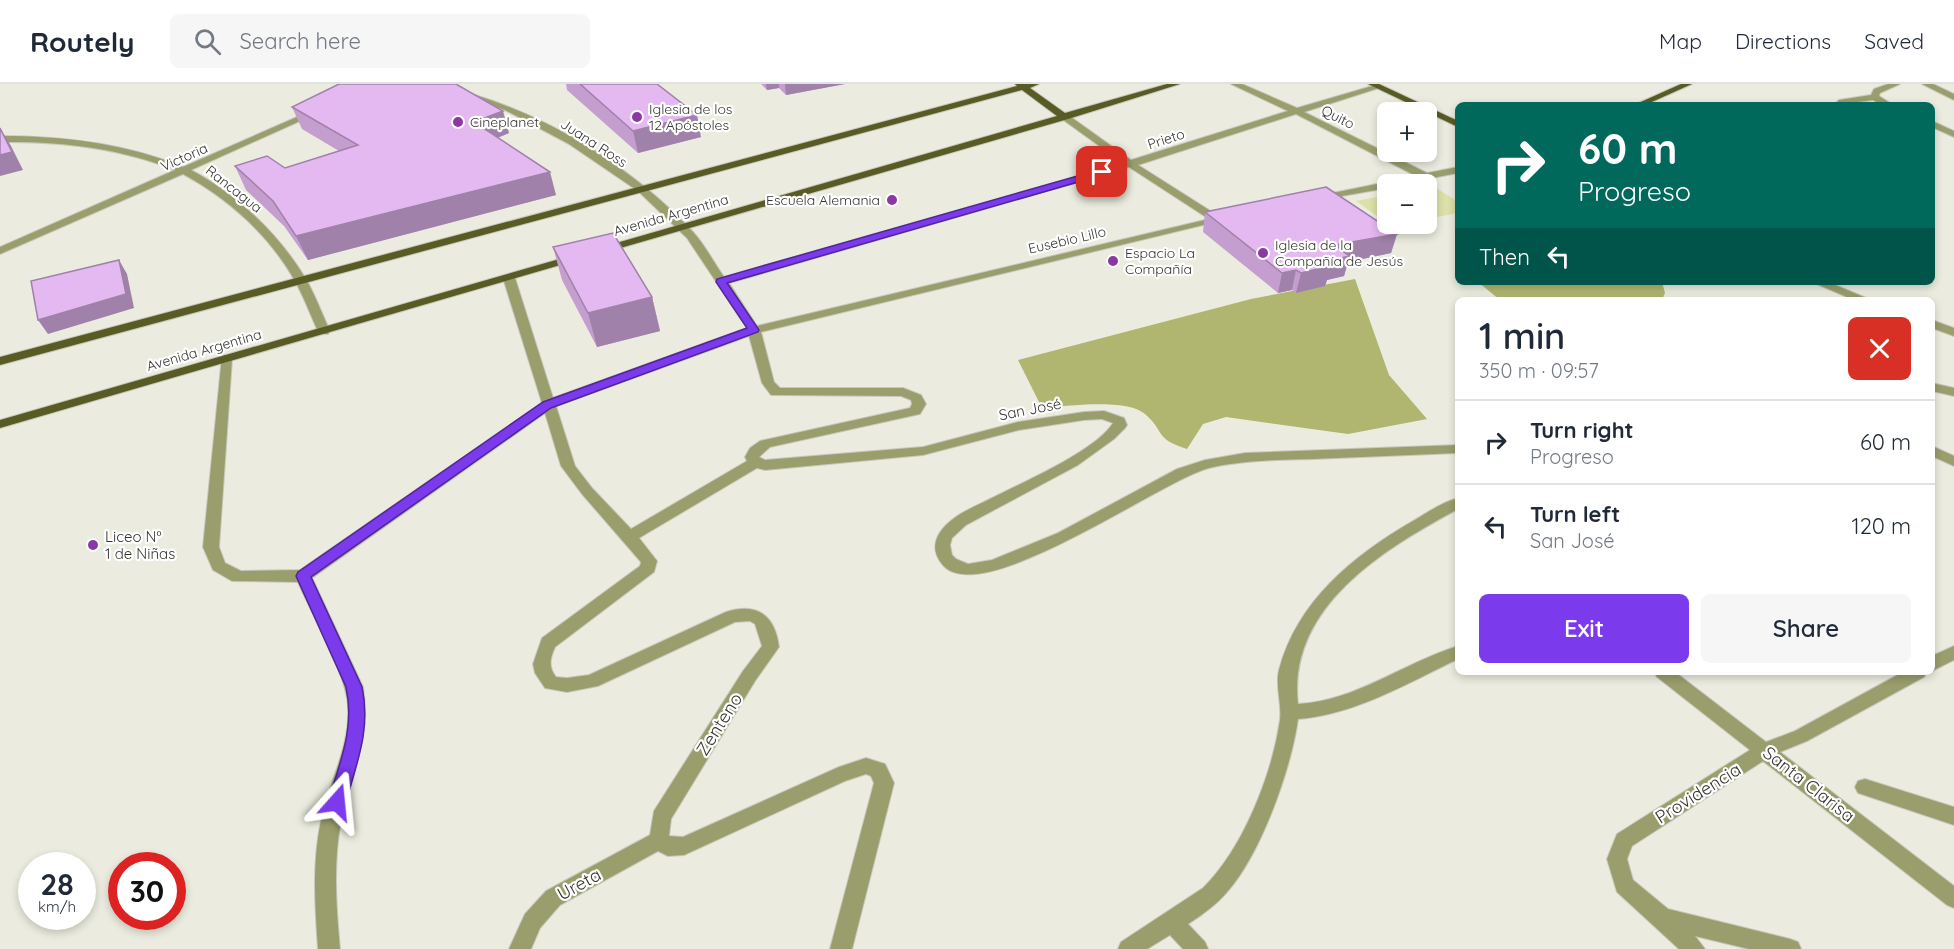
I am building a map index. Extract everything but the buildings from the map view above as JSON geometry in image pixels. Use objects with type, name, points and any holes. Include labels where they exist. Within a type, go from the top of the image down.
[{"type":"main road","points":[[0,360],[1035,84]]},
{"type":"main road","name":"Avenida Argentina","points":[[0,424],[1176,84]]},
{"type":"main road","points":[[1645,102],[1688,84]]},
{"type":"main road","points":[[1374,85],[1455,123]]},
{"type":"main road","points":[[1021,86],[1065,117]]},
{"type":"street","name":"Juana Ross","points":[[430,84],[508,108],[572,142],[642,189]]},
{"type":"street","name":"Quito","points":[[1235,84],[1296,111],[1420,174]]},
{"type":"street","points":[[1874,97],[1877,91],[1896,84]]},
{"type":"street","points":[[1926,84],[1954,98]]},
{"type":"street","name":"Prieto","points":[[721,282],[1130,164],[1374,85]]},
{"type":"street","points":[[1852,102],[1874,97],[1883,102]]},
{"type":"street","name":"Victoria","points":[[0,251],[326,108]]},
{"type":"street","points":[[1065,117],[1130,164],[1218,220]]},
{"type":"street","points":[[1935,125],[1954,134]]},
{"type":"street","name":"Rancagua","points":[[0,139],[72,143],[126,153],[185,171],[237,207],[265,233],[301,280],[324,331]]},
{"type":"street","points":[[1437,175],[1455,171]]},
{"type":"street","points":[[1340,211],[1315,199],[1377,187]]},
{"type":"street","points":[[630,536],[755,463],[752,457],[765,444],[883,420],[915,411],[919,404],[916,398],[903,392],[776,392],[768,383],[754,330],[683,227],[642,189]]},
{"type":"street","name":"Eusebio Lillo","points":[[303,576],[547,405],[754,330],[1234,216]]},
{"type":"street","name":"Zenteno","points":[[509,278],[568,466],[583,490],[630,536],[649,561],[648,567],[548,643],[540,661],[543,674],[551,683],[567,685],[592,681],[732,616],[744,614],[762,620],[768,626],[771,647],[749,676],[661,818],[659,840]]},
{"type":"street","points":[[1826,285],[1856,297]]},
{"type":"street","points":[[1935,325],[1954,332]]},
{"type":"street","points":[[226,359],[211,547],[219,566],[238,577],[303,576],[354,687],[358,704],[358,726],[331,819],[325,907],[329,949]]},
{"type":"street","points":[[1935,388],[1954,392]]},
{"type":"street","name":"San José","points":[[755,463],[776,464],[923,451],[1018,426],[1084,416],[1104,415],[1119,421],[1120,425],[1117,430],[1096,447],[968,516],[953,527],[944,538],[942,548],[946,559],[954,567],[970,571],[990,568],[1022,557],[1182,472],[1213,462],[1245,457],[1455,449]]},
{"type":"street","points":[[1935,452],[1954,462]]},
{"type":"street","points":[[1129,949],[1208,896],[1230,874],[1268,796],[1289,722],[1288,670],[1299,639],[1322,602],[1356,565],[1406,530],[1455,505]]},
{"type":"street","points":[[1289,712],[1324,710],[1455,653]]},
{"type":"street","points":[[1935,663],[1952,655]]},
{"type":"street","name":"Santa Clarisa","points":[[1667,675],[1954,898]]},
{"type":"street","name":"Providencia","points":[[1663,918],[1624,885],[1617,859],[1624,840],[1765,750],[1801,736],[1913,675]]},
{"type":"street","points":[[659,840],[668,847],[684,846],[839,775],[866,766],[878,770],[884,783],[841,949]]},
{"type":"street","points":[[1866,787],[1954,816]]},
{"type":"street","name":"Ureta","points":[[520,949],[532,921],[554,898],[659,840]]},
{"type":"street","points":[[1663,918],[1694,949]]},
{"type":"street","points":[[1663,918],[1790,949]]},
{"type":"street","points":[[1171,921],[1197,949]]},
{"type":"green space","points":[[1437,189],[1455,200],[1455,214],[1437,217]]},
{"type":"green space","points":[[1377,197],[1377,216],[1356,201]]},
{"type":"green space","points":[[1355,279],[1389,375],[1427,419],[1348,434],[1226,417],[1203,424],[1187,449],[1164,438],[1151,420],[1136,409],[1096,404],[1042,408],[1018,360],[1251,299]]},
{"type":"green space","points":[[1482,285],[1663,285],[1665,293],[1663,297],[1496,297]]},
{"type":"place","name":"Iglesia de los 12 Apóstoles","points":[[637,117]]},
{"type":"place","name":"Cineplanet","points":[[458,122]]},
{"type":"place","name":"Escuela Alemania","points":[[892,200]]},
{"type":"place","name":"Iglesia de la Compañía de Jesús","points":[[1263,253]]},
{"type":"place","name":"Espacio La Compañía","points":[[1113,261]]},
{"type":"place","name":"Liceo N° 1 de Niñas","points":[[93,545]]},
{"type":"route","points":[[337,802],[358,726],[358,704],[354,687],[303,576],[547,405],[754,330],[721,282],[1102,172]]}]
